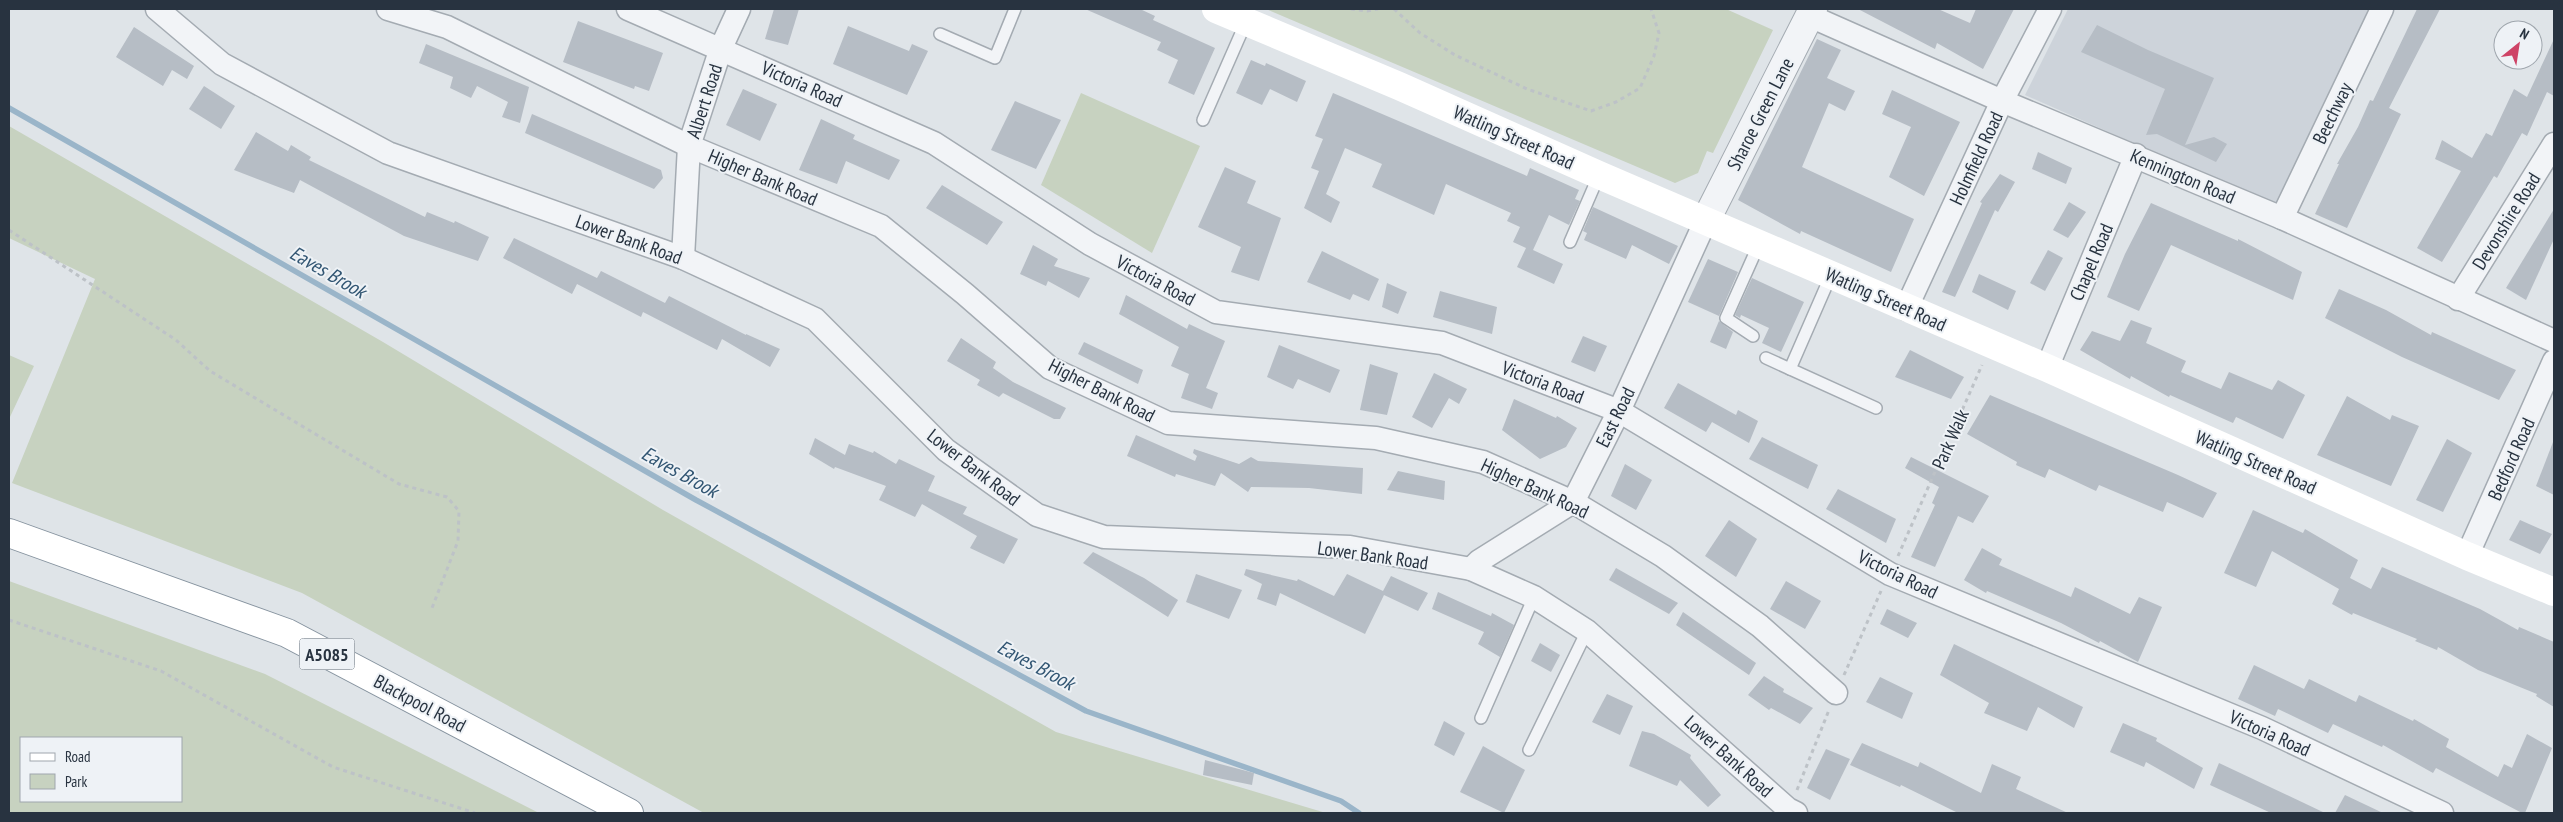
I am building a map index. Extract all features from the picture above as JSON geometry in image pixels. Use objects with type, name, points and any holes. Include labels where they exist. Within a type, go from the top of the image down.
[{"type":"main road","name":"Watling Street Road","points":[[1216,9],[1399,86],[1906,309],[2047,368],[2467,556],[2554,592]]},
{"type":"main road","name":"Blackpool Road","points":[[9,532],[287,633],[629,813]]},
{"type":"street","name":"Lower Bank Road","points":[[157,9],[222,64],[388,153],[683,258],[815,319],[946,450],[1037,515],[1104,537],[1350,547],[1471,569],[1534,597],[1586,631],[1792,811]]},
{"type":"street","name":"Higher Bank Road","points":[[388,9],[447,27],[689,146],[881,226],[965,294],[1050,368],[1168,423],[1376,438],[1483,462],[1573,502],[1680,567],[1760,626],[1836,692]]},
{"type":"street","name":"Victoria Road","points":[[628,9],[721,48],[934,143],[1090,244],[1216,312],[1442,343],[1619,411],[1890,574],[2262,728],[2442,813]]},
{"type":"street","name":"Albert Road","points":[[683,258],[689,146],[721,48],[739,9]]},
{"type":"street","name":"Holmfield Road","points":[[1906,309],[2002,101],[2050,9]]},
{"type":"street","name":"Beechway","points":[[2282,218],[2382,9]]},
{"type":"street","name":"Kennington Road","points":[[1811,12],[2002,101],[2236,198],[2554,341]]},
{"type":"street","name":"Sharoe Green Lane","points":[[1706,220],[1811,12]]},
{"type":"street","name":"Devonshire Road","points":[[2458,299],[2554,144]]},
{"type":"street","name":"Chapel Road","points":[[2047,368],[2136,155]]},
{"type":"street","name":"East Road","points":[[1573,502],[1619,411],[1706,220]]},
{"type":"street","name":"Bedford Road","points":[[2467,556],[2554,361]]},
{"type":"street","points":[[1471,569],[1478,561],[1573,502]]},
{"type":"lane","points":[[940,34],[995,58],[1015,9]]},
{"type":"lane","points":[[1203,120],[1246,22]]},
{"type":"lane","points":[[1570,242],[1599,175]]},
{"type":"lane","points":[[1753,336],[1726,318],[1759,244]]},
{"type":"lane","points":[[1790,369],[1831,275]]},
{"type":"lane","points":[[1766,358],[1876,408]]},
{"type":"lane","points":[[1481,718],[1534,597]]},
{"type":"lane","points":[[1529,750],[1586,631]]},
{"type":"path","points":[[1351,9],[1367,11],[1378,9]]},
{"type":"path","points":[[1394,9],[1420,33],[1455,55],[1527,89],[1591,111],[1616,102],[1640,88],[1654,56],[1659,33],[1651,9]]},
{"type":"path","points":[[9,230],[176,340],[218,376],[399,484],[448,497],[459,511],[458,541],[432,608]]},
{"type":"path","name":"Park Walk","points":[[1890,574],[1984,361]]},
{"type":"path","points":[[9,620],[161,671],[333,766],[475,813]]},
{"type":"shaded area","points":[[2068,9],[2379,9],[2280,208],[2025,95]]},
{"type":"green space","points":[[1266,9],[1726,9],[1773,30],[1713,153],[1707,151],[1698,173],[1675,183]]},
{"type":"green space","points":[[1081,93],[1200,146],[1152,253],[1041,185]]},
{"type":"green space","points":[[9,126],[383,342],[663,510],[1056,732],[1326,813],[704,813],[302,593],[12,483],[95,279],[9,238]]},
{"type":"green space","points":[[9,355],[34,366],[9,419]]},
{"type":"green space","points":[[9,581],[265,674],[539,813],[9,813]]},
{"type":"building","points":[[774,9],[799,9],[788,45],[765,39]]},
{"type":"building","points":[[1085,9],[1140,9],[1155,16],[1153,20],[1215,48],[1194,95],[1168,83],[1178,60],[1157,50],[1161,42]]},
{"type":"building","points":[[1858,9],[1938,9],[1970,23],[1976,9],[2014,9],[1983,69],[1937,43],[1935,49]]},
{"type":"building","points":[[2417,9],[2440,9],[2389,108],[2401,114],[2347,228],[2315,214],[2339,164],[2337,164],[2358,127],[2370,100],[2373,101]]},
{"type":"building","points":[[578,21],[663,53],[649,91],[635,86],[634,89],[563,62]]},
{"type":"building","points":[[2097,25],[2148,50],[2214,78],[2185,145],[2214,137],[2227,144],[2216,162],[2157,134],[2146,135],[2165,89],[2081,52]]},
{"type":"building","points":[[848,26],[909,51],[912,44],[928,51],[907,95],[833,64]]},
{"type":"building","points":[[134,27],[194,66],[187,79],[172,70],[163,86],[116,57]]},
{"type":"building","points":[[1817,39],[1841,50],[1827,78],[1855,91],[1845,111],[1829,103],[1802,167],[1914,219],[1891,272],[1801,231],[1800,234],[1738,200]]},
{"type":"building","points":[[2554,39],[2554,96],[2547,92],[2527,136],[2522,133],[2497,178],[2494,176],[2442,262],[2417,248],[2461,171],[2435,159],[2442,140],[2472,158],[2486,133],[2492,136],[2514,89],[2527,97],[2540,70],[2543,70],[2543,63]]},
{"type":"building","points":[[426,44],[529,87],[520,123],[502,117],[508,102],[477,86],[471,98],[450,88],[453,77],[419,63]]},
{"type":"building","points":[[1251,60],[1265,66],[1266,63],[1306,81],[1297,102],[1270,89],[1262,105],[1236,93]]},
{"type":"building","points":[[204,86],[235,106],[221,129],[189,109]]},
{"type":"building","points":[[743,89],[777,104],[760,141],[726,125]]},
{"type":"building","points":[[1892,90],[1960,122],[1924,196],[1889,177],[1911,127],[1882,114]]},
{"type":"building","points":[[1333,93],[1527,176],[1530,168],[1579,190],[1575,199],[1580,201],[1569,225],[1549,215],[1533,250],[1563,264],[1554,284],[1517,267],[1526,248],[1513,242],[1520,227],[1507,221],[1511,213],[1446,184],[1434,215],[1372,187],[1382,164],[1345,148],[1326,194],[1340,202],[1331,223],[1304,208],[1319,171],[1311,168],[1323,139],[1315,136]]},
{"type":"building","points":[[1015,101],[1061,120],[1036,169],[991,150]]},
{"type":"building","points":[[532,114],[661,170],[663,178],[654,189],[525,133]]},
{"type":"building","points":[[821,119],[855,135],[853,139],[900,160],[889,180],[846,161],[837,184],[799,170]]},
{"type":"building","points":[[256,132],[288,151],[291,145],[311,157],[309,160],[425,217],[427,212],[454,223],[455,221],[489,237],[478,261],[404,236],[300,180],[294,193],[234,170]]},
{"type":"building","points":[[2038,152],[2072,168],[2066,184],[2032,169]]},
{"type":"building","points":[[1225,167],[1256,181],[1247,203],[1281,218],[1259,281],[1231,272],[1241,247],[1198,227]]},
{"type":"building","points":[[2000,174],[2015,182],[1998,212],[1995,210],[1955,297],[1942,292],[1982,203],[1980,202]]},
{"type":"building","points":[[942,185],[1003,222],[987,245],[926,208]]},
{"type":"building","points":[[2069,202],[2086,212],[2068,238],[2053,230]]},
{"type":"building","points":[[2151,203],[2238,241],[2238,239],[2302,272],[2293,300],[2171,245],[2139,311],[2107,297],[2125,254]]},
{"type":"building","points":[[1593,207],[1678,246],[1669,264],[1632,245],[1626,259],[1584,240],[1587,233],[1583,231]]},
{"type":"building","points":[[2554,209],[2554,239],[2526,300],[2506,288]]},
{"type":"building","points":[[514,238],[597,278],[601,271],[665,303],[669,296],[746,335],[780,349],[770,367],[722,339],[717,350],[643,312],[641,317],[577,284],[572,294],[503,258]]},
{"type":"building","points":[[1033,245],[1058,259],[1054,266],[1090,278],[1079,298],[1048,281],[1046,286],[1020,274]]},
{"type":"building","points":[[2048,250],[2063,258],[2045,291],[2030,283]]},
{"type":"building","points":[[1322,251],[1379,279],[1369,301],[1353,294],[1350,300],[1307,282]]},
{"type":"building","points":[[1708,259],[1738,272],[1719,316],[1688,302]]},
{"type":"building","points":[[1979,274],[2016,291],[2008,310],[1972,292]]},
{"type":"building","points":[[1752,278],[1804,302],[1781,352],[1762,343],[1769,328],[1741,315],[1740,318],[1735,315]]},
{"type":"building","points":[[1387,283],[1407,292],[1398,314],[1382,307]]},
{"type":"building","points":[[2339,289],[2386,310],[2431,335],[2432,332],[2516,370],[2499,400],[2402,357],[2325,318]]},
{"type":"building","points":[[1440,291],[1497,307],[1492,334],[1433,317]]},
{"type":"building","points":[[1126,295],[1187,329],[1189,324],[1225,341],[1206,388],[1218,393],[1212,409],[1181,398],[1189,374],[1171,366],[1179,347],[1119,314]]},
{"type":"building","points":[[2131,320],[2152,328],[2146,343],[2186,361],[2181,372],[2221,389],[2229,372],[2272,390],[2278,380],[2305,395],[2283,439],[2236,417],[2233,423],[2170,395],[2169,397],[2131,376],[2130,379],[2080,350],[2092,331],[2120,341]]},
{"type":"building","points":[[1719,321],[1733,332],[1726,349],[1710,342]]},
{"type":"building","points":[[1583,336],[1607,346],[1595,372],[1571,362]]},
{"type":"building","points":[[961,338],[996,362],[993,368],[1013,382],[1066,408],[1060,419],[1054,419],[1003,393],[999,397],[977,385],[980,380],[947,361]]},
{"type":"building","points":[[1084,342],[1143,370],[1138,384],[1078,354]]},
{"type":"building","points":[[1279,345],[1340,370],[1330,393],[1298,379],[1293,389],[1267,377]]},
{"type":"building","points":[[1910,350],[1964,377],[1951,399],[1895,377]]},
{"type":"building","points":[[1370,364],[1398,373],[1387,415],[1360,410]]},
{"type":"building","points":[[1434,373],[1467,389],[1459,404],[1449,398],[1432,428],[1412,417]]},
{"type":"building","points":[[1678,383],[1736,415],[1738,410],[1758,421],[1749,443],[1712,422],[1706,432],[1664,408]]},
{"type":"building","points":[[1990,395],[2217,493],[2203,518],[2167,502],[2163,512],[2099,485],[2096,491],[2049,469],[2045,478],[2016,465],[2017,462],[1967,434]]},
{"type":"building","points":[[2347,396],[2390,420],[2392,415],[2419,426],[2391,486],[2317,455]]},
{"type":"building","points":[[1514,399],[1556,418],[1557,416],[1577,428],[1566,447],[1540,459],[1502,430]]},
{"type":"building","points":[[1136,435],[1195,461],[1197,456],[1193,453],[1194,449],[1239,464],[1251,457],[1258,461],[1363,468],[1362,494],[1309,488],[1251,487],[1248,492],[1221,473],[1215,486],[1176,474],[1175,477],[1127,456]]},
{"type":"building","points":[[1762,437],[1818,465],[1808,489],[1749,459]]},
{"type":"building","points":[[815,438],[845,455],[849,444],[873,453],[874,451],[896,464],[899,459],[935,476],[928,491],[967,507],[963,514],[1018,539],[1004,564],[970,548],[977,536],[922,504],[915,517],[879,500],[886,486],[835,467],[834,469],[809,454]]},
{"type":"building","points":[[2447,439],[2472,453],[2443,512],[2416,500]]},
{"type":"building","points":[[2554,442],[2554,495],[2536,486]]},
{"type":"building","points":[[1911,457],[1989,496],[1973,523],[1958,516],[1935,567],[1911,557],[1935,505],[1932,503],[1939,487],[1905,468]]},
{"type":"building","points":[[1625,464],[1652,480],[1636,510],[1611,496]]},
{"type":"building","points":[[1398,471],[1445,481],[1444,500],[1387,490]]},
{"type":"building","points":[[1838,489],[1896,519],[1886,543],[1826,509]]},
{"type":"building","points":[[2253,510],[2303,533],[2305,529],[2358,560],[2350,578],[2371,589],[2382,567],[2480,609],[2518,630],[2519,627],[2554,642],[2554,707],[2536,696],[2537,694],[2478,670],[2438,647],[2437,650],[2415,641],[2417,639],[2353,613],[2352,615],[2332,604],[2339,589],[2272,551],[2256,587],[2224,573]]},
{"type":"building","points":[[1729,520],[1757,539],[1736,577],[1705,556]]},
{"type":"building","points":[[2520,520],[2552,534],[2540,554],[2509,540]]},
{"type":"building","points":[[1982,548],[2002,559],[1999,565],[2071,597],[2075,587],[2130,614],[2139,597],[2162,607],[2138,662],[2100,641],[2099,643],[2061,623],[1987,591],[1986,593],[1964,580]]},
{"type":"building","points":[[1093,552],[1144,578],[1178,600],[1168,617],[1083,563]]},
{"type":"building","points":[[1616,568],[1678,603],[1669,614],[1609,580]]},
{"type":"building","points":[[1246,569],[1297,581],[1298,579],[1334,596],[1347,574],[1383,591],[1391,576],[1428,593],[1418,611],[1384,595],[1365,634],[1280,593],[1276,606],[1257,599],[1262,584],[1244,575]]},
{"type":"building","points":[[1196,574],[1242,590],[1229,619],[1186,602]]},
{"type":"building","points":[[1786,581],[1821,601],[1805,629],[1770,609]]},
{"type":"building","points":[[1438,592],[1491,616],[1492,613],[1514,625],[1500,657],[1478,644],[1484,632],[1432,609]]},
{"type":"building","points":[[1887,609],[1917,623],[1908,638],[1880,624]]},
{"type":"building","points":[[1683,612],[1756,663],[1749,675],[1676,625]]},
{"type":"building","points":[[1540,643],[1560,655],[1551,672],[1531,661]]},
{"type":"building","points":[[1954,644],[2083,707],[2074,728],[2038,707],[2027,731],[1984,713],[1989,703],[1940,675]]},
{"type":"building","points":[[2254,665],[2304,689],[2309,679],[2356,702],[2359,695],[2413,721],[2414,719],[2449,739],[2446,747],[2498,777],[2504,764],[2512,768],[2527,734],[2552,748],[2525,813],[2522,813],[2436,768],[2433,773],[2383,745],[2382,747],[2333,724],[2328,733],[2278,709],[2275,716],[2238,699]]},
{"type":"building","points":[[1764,676],[1784,689],[1783,692],[1813,708],[1800,724],[1771,708],[1769,710],[1748,695]]},
{"type":"building","points":[[1880,677],[1913,693],[1902,719],[1866,702]]},
{"type":"building","points":[[1607,694],[1633,706],[1620,735],[1592,722]]},
{"type":"building","points":[[1444,721],[1465,733],[1454,756],[1434,745]]},
{"type":"building","points":[[2123,723],[2157,738],[2156,741],[2203,768],[2194,789],[2146,762],[2144,767],[2110,752]]},
{"type":"building","points":[[1642,731],[1654,734],[1691,755],[1690,758],[1721,795],[1708,807],[1680,780],[1677,786],[1629,766]]},
{"type":"building","points":[[1862,743],[1918,767],[1920,762],[1981,793],[1992,764],[2021,777],[2016,789],[2068,813],[1958,813],[1901,785],[1900,787],[1850,765]]},
{"type":"building","points":[[1483,746],[1525,770],[1504,813],[1460,792]]},
{"type":"building","points":[[1826,749],[1850,759],[1830,800],[1807,788]]},
{"type":"building","points":[[1205,760],[1254,773],[1252,785],[1203,775]]},
{"type":"building","points":[[2219,763],[2325,813],[2271,813],[2210,785]]},
{"type":"building","points":[[2345,795],[2383,813],[2335,813]]},
{"type":"waterway","name":"Eaves Brook","points":[[9,108],[696,500],[1086,711],[1341,801],[1359,813]]}]
